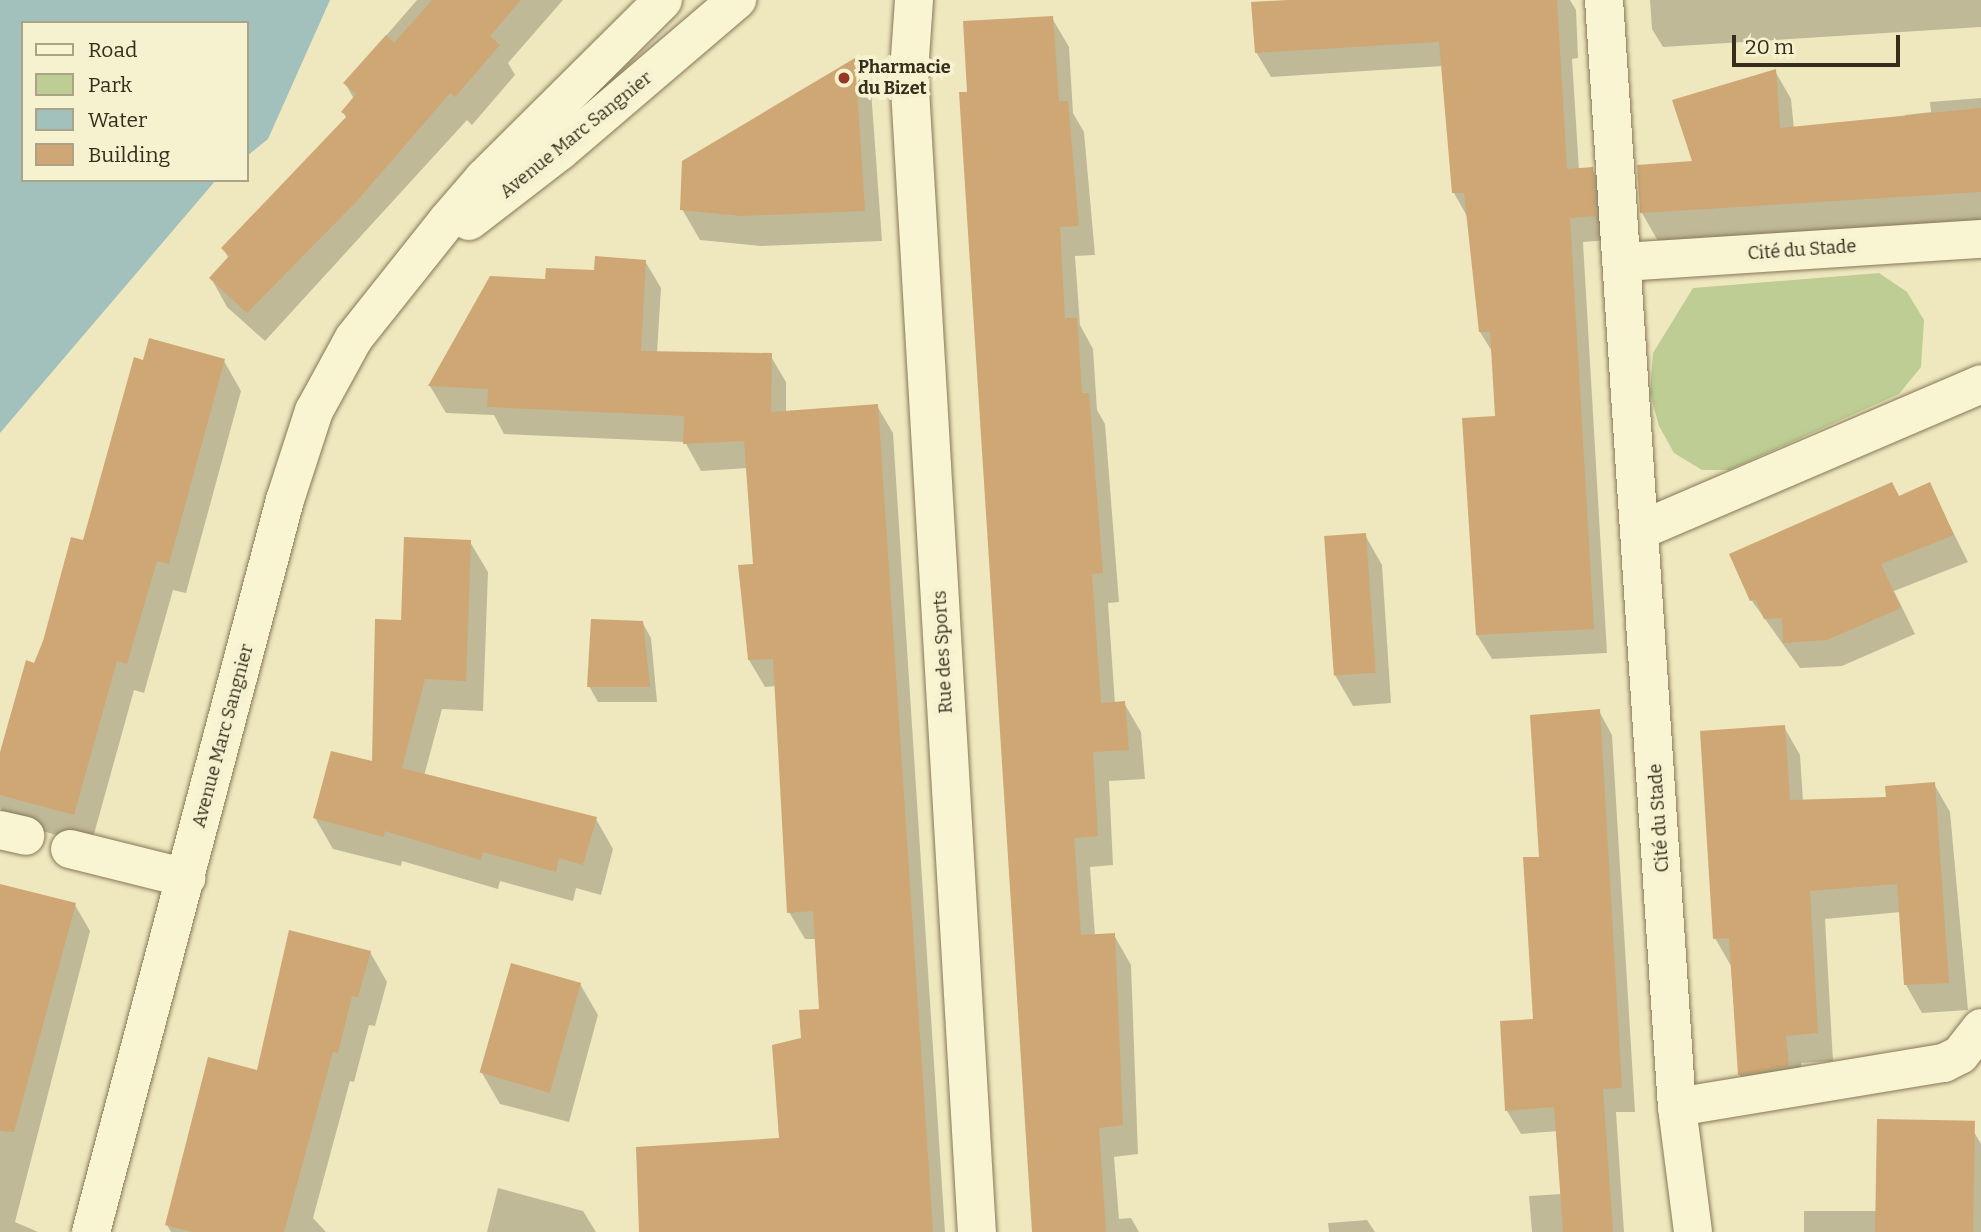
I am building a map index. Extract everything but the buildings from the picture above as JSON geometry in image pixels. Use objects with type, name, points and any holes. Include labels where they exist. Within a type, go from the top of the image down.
[{"type":"street","name":"Avenue Marc Sangnier","points":[[91,1232],[285,500],[314,411],[354,338],[411,264],[484,178],[663,0]]},
{"type":"street","name":"Avenue Marc Sangnier","points":[[411,264],[560,151],[737,0]]},
{"type":"street","name":"Rue des Sports","points":[[885,0],[909,72]]},
{"type":"street","name":"Rue des Sports","points":[[914,0],[909,72],[977,1232]]},
{"type":"street","name":"Cité du Stade","points":[[1604,0],[1677,1107],[1693,1232]]},
{"type":"street","name":"Cité du Stade","points":[[1623,262],[1981,239]]},
{"type":"street","points":[[1641,530],[1981,384]]},
{"type":"street","points":[[70,849],[186,878]]},
{"type":"street","points":[[1677,1107],[1944,1063],[1960,1055],[1981,1028]]},
{"type":"green space","points":[[1879,273],[1907,292],[1924,320],[1921,367],[1899,394],[1729,470],[1702,470],[1674,453],[1659,426],[1650,393],[1653,353],[1693,288]]},
{"type":"water","points":[[0,0],[330,0],[268,139],[248,155],[248,21],[21,21],[21,182],[214,182],[0,433]]},
{"type":"place","name":"Pharmacie du Bizet","points":[[844,78]]}]
